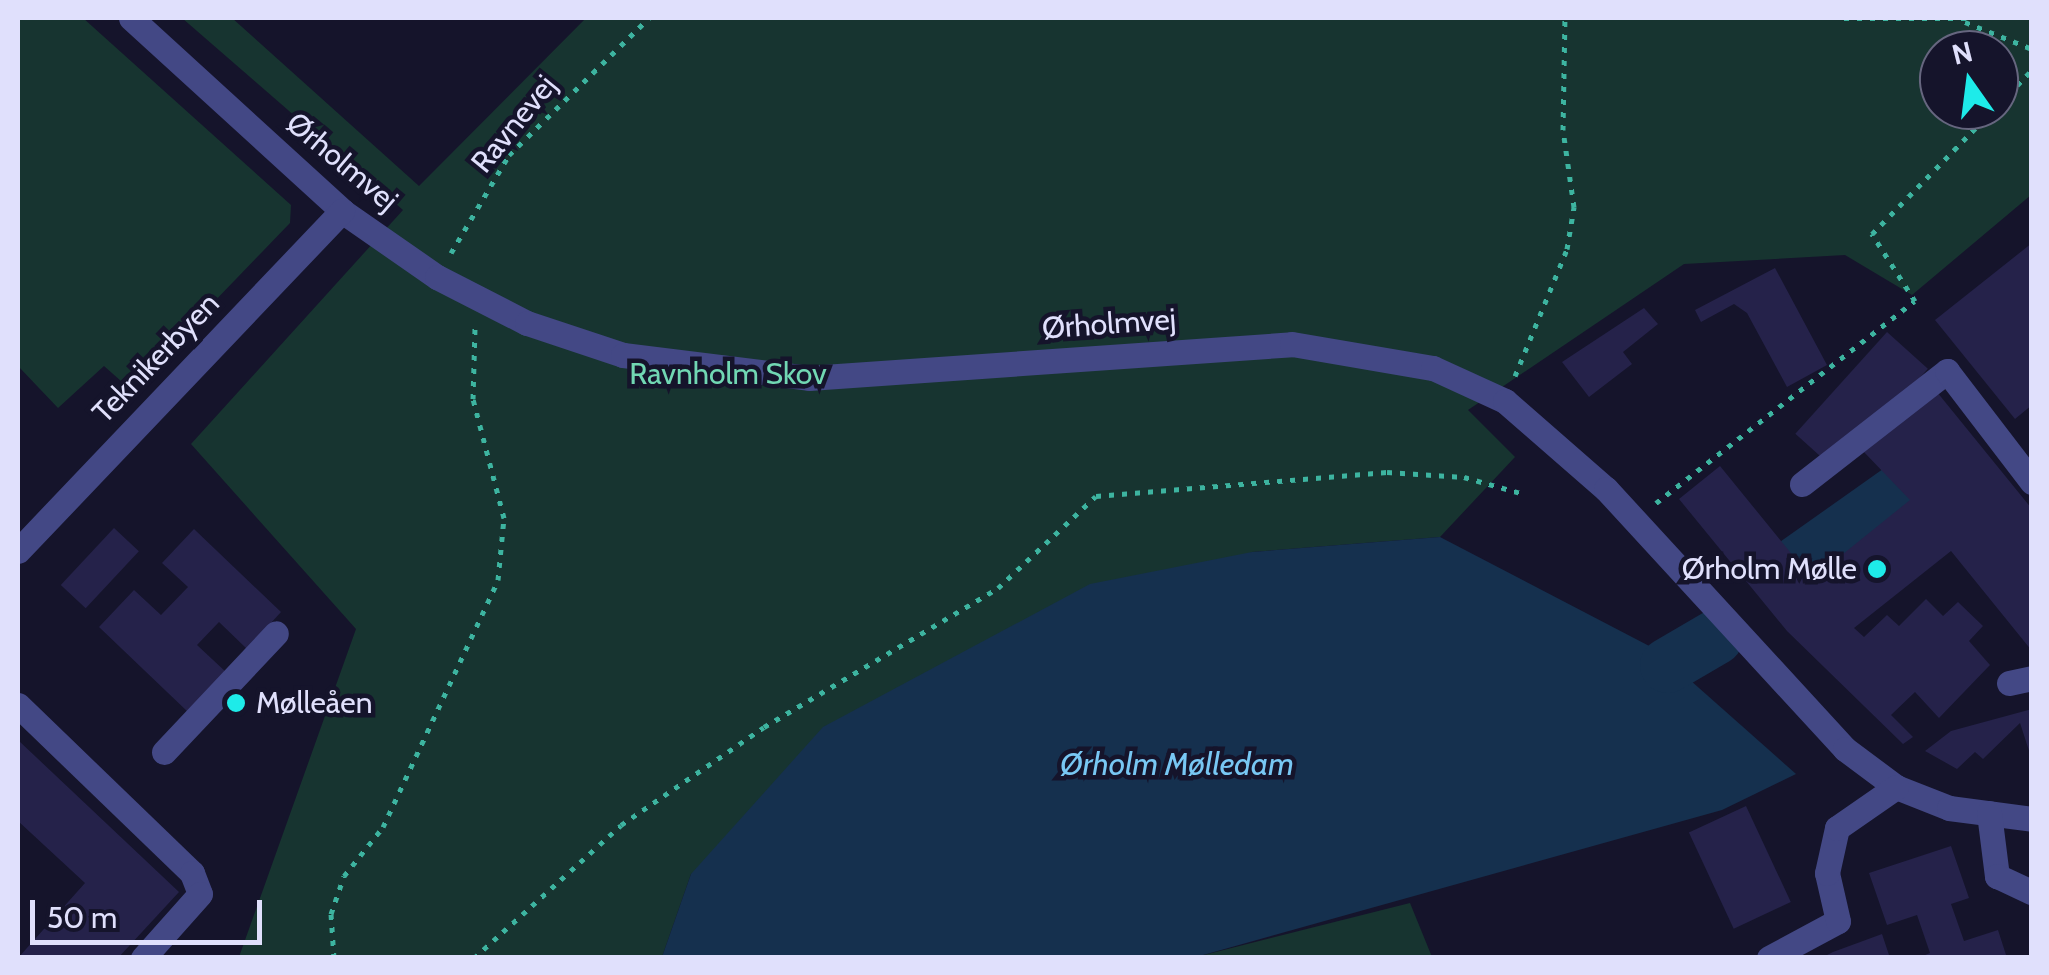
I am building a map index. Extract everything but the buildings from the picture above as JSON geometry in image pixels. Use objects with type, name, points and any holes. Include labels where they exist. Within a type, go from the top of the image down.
[{"type":"street","name":"Ørholmvej","points":[[131,18],[342,211],[437,277],[492,305],[623,355],[769,374],[1292,344],[1374,351],[1505,402],[1635,519],[1845,749],[1896,787],[1989,813],[2032,819]]},
{"type":"street","name":"Teknikerbyen","points":[[18,551],[342,211]]},
{"type":"street","points":[[1802,484],[1947,372],[2032,482]]},
{"type":"street","points":[[164,752],[276,633]]},
{"type":"street","points":[[18,705],[192,873],[200,894],[143,958]]},
{"type":"street","points":[[1768,958],[1838,920],[1827,873],[1837,828],[1896,787]]},
{"type":"street","points":[[1989,813],[1997,876],[2032,892]]},
{"type":"path","name":"Ravnevej","points":[[437,277],[510,155],[649,18]]},
{"type":"path","points":[[1505,402],[1567,249],[1574,207],[1563,130],[1565,18]]},
{"type":"path","points":[[1844,18],[1966,19],[2032,49]]},
{"type":"path","points":[[1635,519],[1915,301],[1872,234],[1973,130]]},
{"type":"path","points":[[334,958],[332,914],[344,876],[383,827],[498,580],[504,518],[473,399],[470,334],[492,305]]},
{"type":"path","points":[[474,958],[620,826],[764,727],[998,588],[1096,496],[1387,472],[1464,477],[1524,494]]},
{"type":"green space","points":[[18,18],[83,18],[291,205],[290,223],[130,389],[104,366],[58,408],[18,366]]},
{"type":"green space","name":"Ravnholm Skov","points":[[182,18],[232,18],[419,186],[586,18],[2031,18],[2031,195],[1912,295],[1845,255],[1684,264],[1468,410],[1515,457],[1440,537],[1252,552],[691,874],[662,957],[239,957],[356,629],[191,444],[403,210]]},
{"type":"green space","points":[[1410,903],[1432,957],[1196,957]]},
{"type":"water","name":"Ørholm Mølledam","points":[[1440,537],[1655,649],[1796,774],[1722,810],[1196,957],[662,957],[691,874],[823,727],[1090,584],[1252,552]]},
{"type":"waterway","name":"Mølleåen","points":[[1798,562],[1901,489]]},
{"type":"waterway","name":"Mølleåen","points":[[1667,665],[1715,637]]},
{"type":"place","name":"Ørholm Mølle","points":[[1877,569]]},
{"type":"place","name":"Mølleåen","points":[[236,703]]}]
